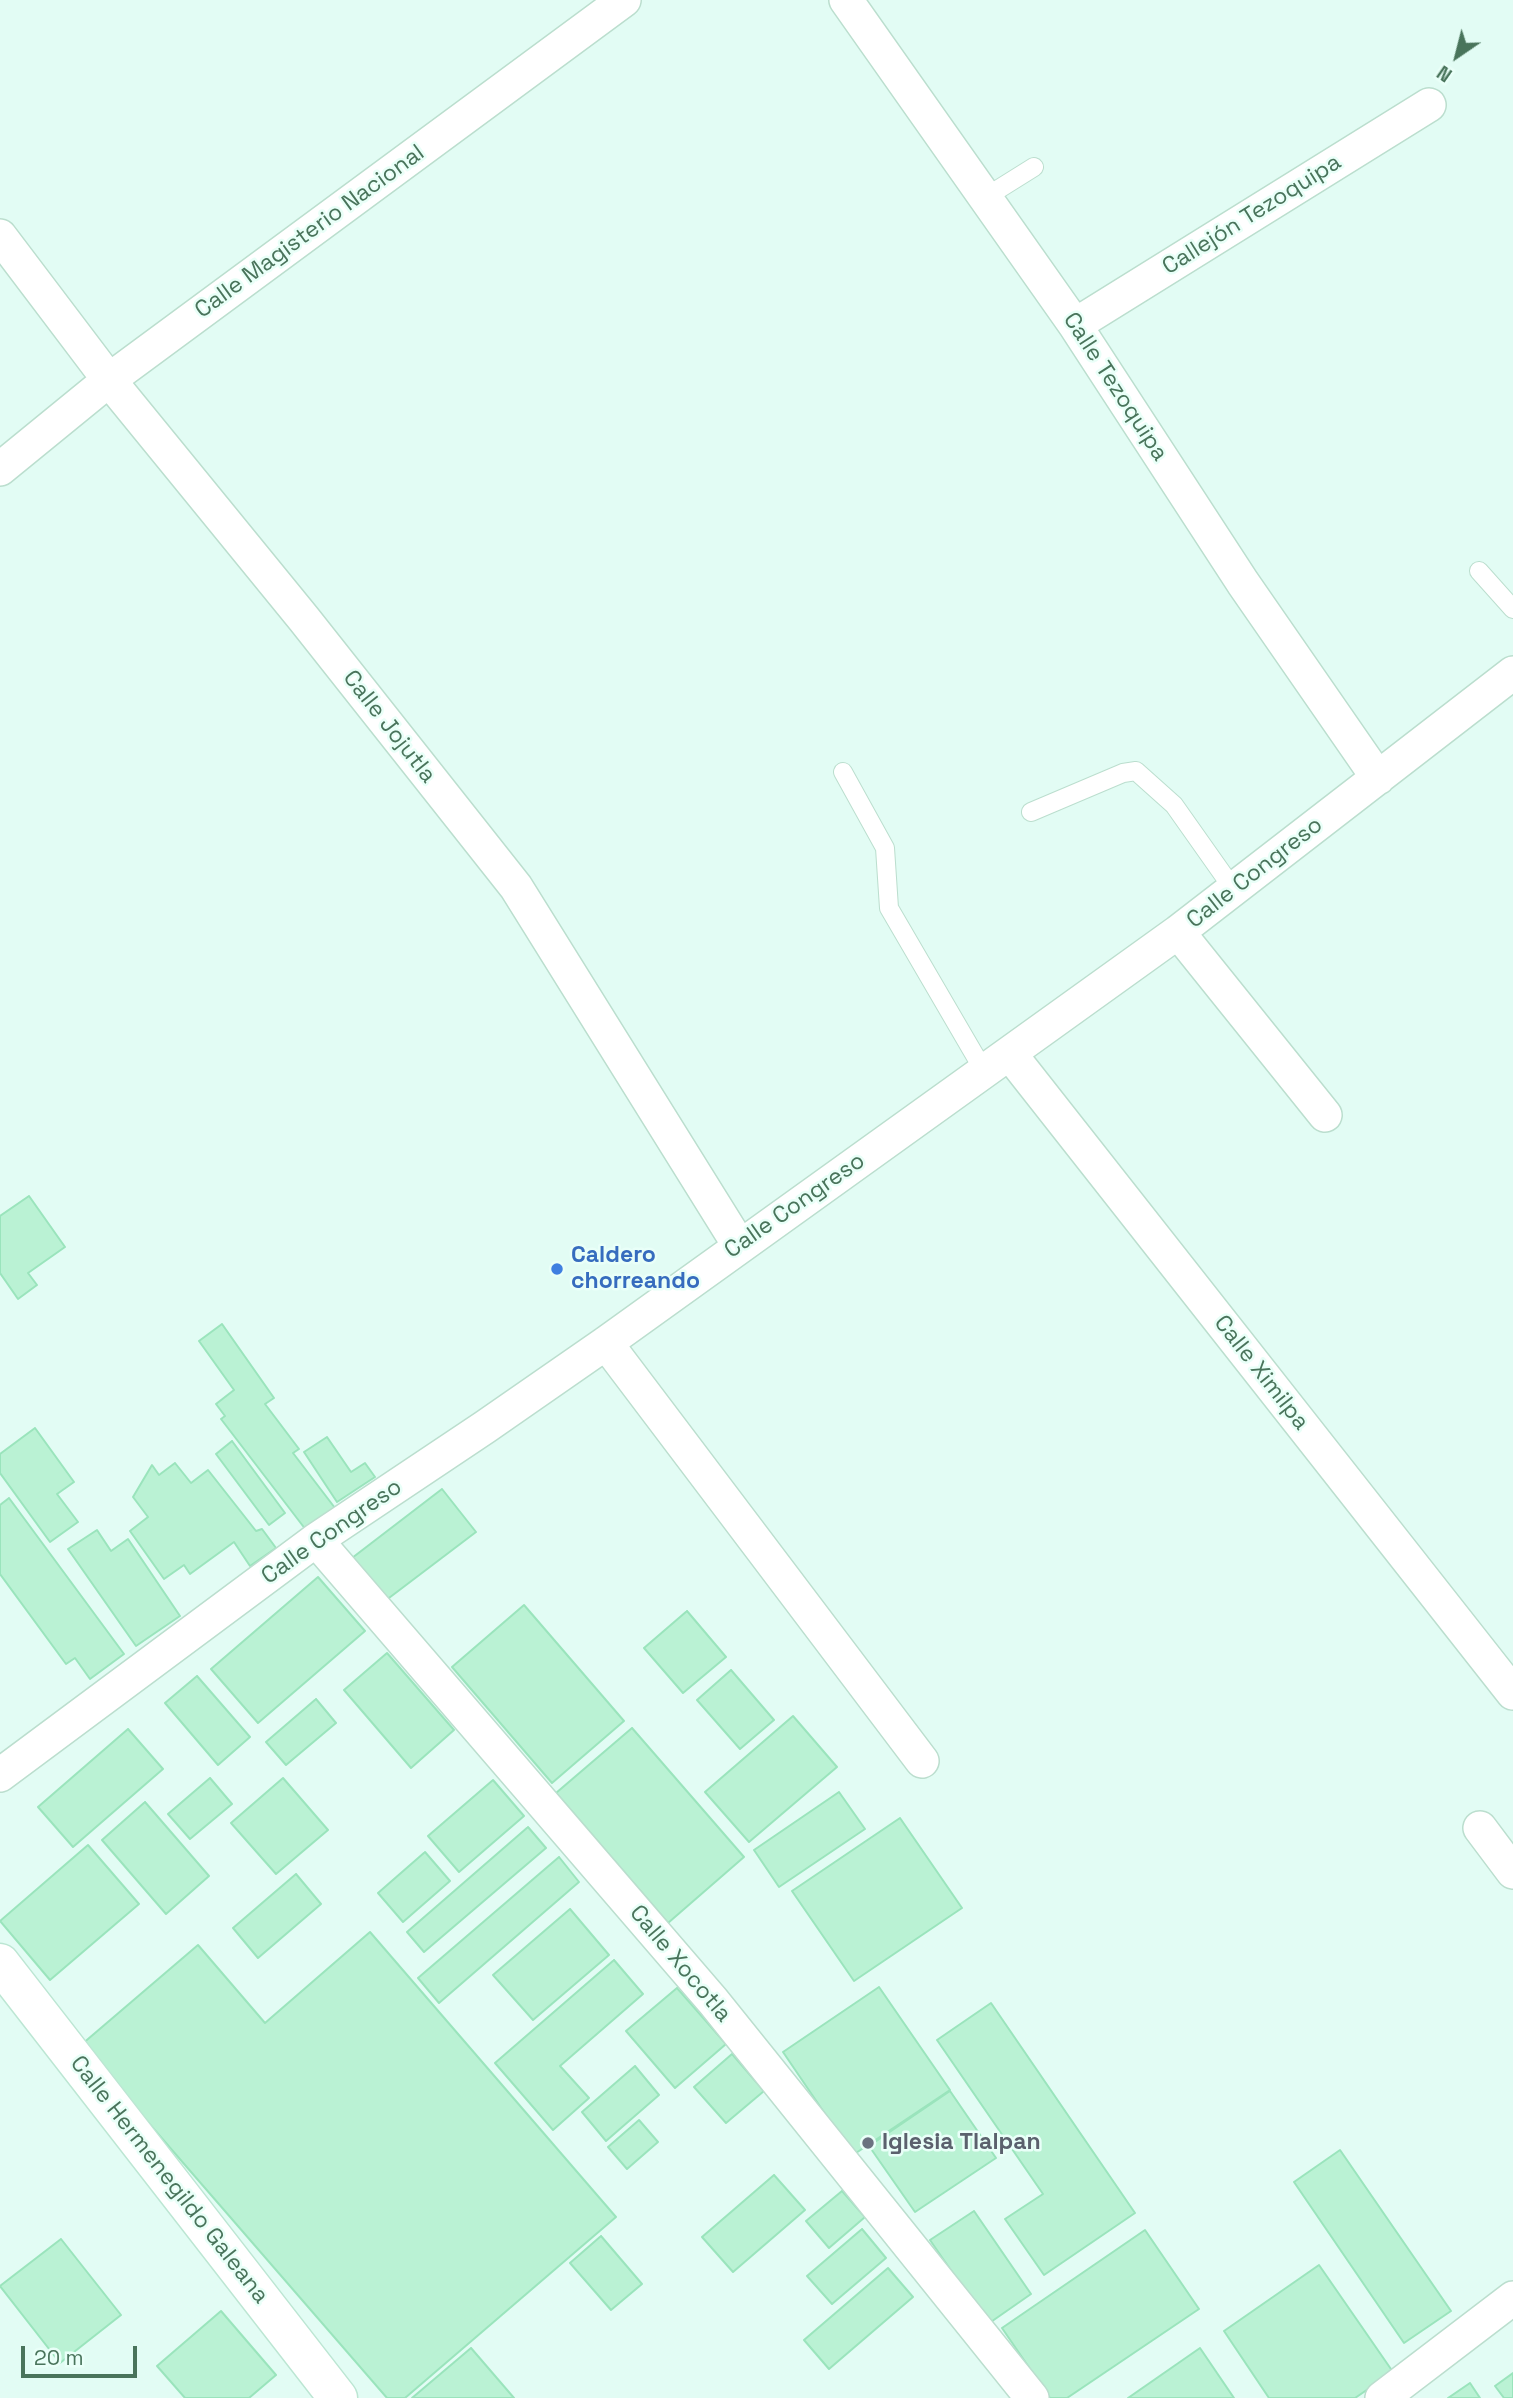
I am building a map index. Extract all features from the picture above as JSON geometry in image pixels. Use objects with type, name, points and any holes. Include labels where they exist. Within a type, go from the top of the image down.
[{"type":"street","name":"Calle Magisterio Nacional","points":[[0,469],[109,380],[624,0]]},
{"type":"street","name":"Calle Tezoquipa","points":[[846,0],[1075,325],[1243,583],[1378,778]]},
{"type":"street","name":"Callejón Tezoquipa","points":[[1075,325],[1429,105]]},
{"type":"street","name":"Calle Jojutla","points":[[0,236],[109,380],[304,619],[516,887],[739,1245]]},
{"type":"street","name":"Calle Congreso","points":[[0,1775],[316,1540],[606,1343],[1178,932],[1513,673]]},
{"type":"street","points":[[1178,932],[1325,1115]]},
{"type":"street","name":"Calle Ximilpa","points":[[997,1063],[1513,1693]]},
{"type":"street","points":[[606,1343],[922,1761]]},
{"type":"street","name":"Calle Xocotla","points":[[316,1540],[713,2001],[1032,2398]]},
{"type":"street","points":[[1480,1828],[1513,1872]]},
{"type":"street","name":"Calle Hermenegildo Galeana","points":[[0,1963],[338,2398]]},
{"type":"street","points":[[1382,2398],[1513,2298]]},
{"type":"lane","points":[[986,197],[1034,167]]},
{"type":"lane","points":[[1479,571],[1513,610]]},
{"type":"lane","points":[[1031,813],[1123,773],[1136,771],[1174,805],[1234,890]]},
{"type":"lane","points":[[843,772],[885,848],[889,908],[997,1063]]},
{"type":"building","points":[[29,1196],[65,1247],[28,1273],[37,1285],[18,1299],[0,1273],[0,1216]]},
{"type":"building","points":[[222,1324],[274,1398],[265,1404],[299,1449],[293,1453],[335,1508],[306,1530],[221,1419],[225,1416],[216,1404],[234,1390],[199,1341]]},
{"type":"building","points":[[35,1428],[74,1482],[57,1494],[78,1522],[50,1542],[0,1473],[0,1454]]},
{"type":"building","points":[[327,1437],[351,1472],[365,1463],[375,1477],[337,1502],[304,1452]]},
{"type":"building","points":[[232,1441],[285,1513],[269,1525],[216,1454]]},
{"type":"building","points":[[175,1463],[191,1483],[208,1470],[256,1531],[262,1529],[276,1548],[250,1566],[234,1542],[190,1574],[184,1565],[164,1579],[130,1531],[148,1517],[133,1497],[152,1465],[159,1475]]},
{"type":"building","points":[[442,1489],[476,1532],[385,1601],[352,1558]]},
{"type":"building","points":[[9,1498],[124,1654],[90,1679],[75,1658],[66,1664],[0,1574],[0,1505]]},
{"type":"building","points":[[97,1530],[111,1551],[128,1539],[180,1616],[136,1646],[68,1549]]},
{"type":"building","points":[[318,1577],[365,1631],[258,1723],[211,1669]]},
{"type":"building","points":[[524,1605],[624,1721],[552,1783],[452,1667]]},
{"type":"building","points":[[687,1611],[726,1657],[683,1693],[644,1648]]},
{"type":"building","points":[[387,1653],[454,1730],[411,1768],[344,1690]]},
{"type":"building","points":[[731,1670],[774,1720],[740,1749],[697,1700]]},
{"type":"building","points":[[197,1676],[250,1737],[218,1765],[165,1703]]},
{"type":"building","points":[[316,1699],[336,1723],[286,1765],[266,1742]]},
{"type":"building","points":[[793,1716],[837,1767],[749,1842],[705,1792]]},
{"type":"building","points":[[632,1728],[744,1857],[668,1923],[556,1793]]},
{"type":"building","points":[[128,1729],[163,1769],[73,1847],[38,1807]]},
{"type":"building","points":[[210,1778],[232,1804],[190,1839],[168,1814]]},
{"type":"building","points":[[283,1778],[328,1830],[276,1874],[231,1823]]},
{"type":"building","points":[[493,1780],[524,1816],[459,1872],[428,1836]]},
{"type":"building","points":[[839,1792],[865,1829],[779,1887],[754,1850]]},
{"type":"building","points":[[145,1802],[209,1876],[166,1914],[102,1840]]},
{"type":"building","points":[[900,1818],[962,1908],[854,1981],[792,1891]]},
{"type":"building","points":[[528,1827],[546,1848],[424,1952],[407,1932]]},
{"type":"building","points":[[88,1845],[139,1904],[50,1980],[0,1921]]},
{"type":"building","points":[[425,1852],[450,1881],[403,1922],[378,1893]]},
{"type":"building","points":[[559,1857],[579,1882],[439,2003],[418,1978]]},
{"type":"building","points":[[296,1874],[321,1904],[258,1958],[233,1928]]},
{"type":"building","points":[[570,1909],[609,1955],[533,2020],[493,1975]]},
{"type":"building","points":[[370,1932],[616,2217],[405,2398],[387,2398],[81,2045],[198,1945],[265,2023]]},
{"type":"building","points":[[614,1960],[643,1994],[560,2066],[589,2098],[553,2130],[495,2063]]},
{"type":"building","points":[[879,1987],[950,2090],[853,2155],[783,2052]]},
{"type":"building","points":[[677,1988],[726,2044],[675,2088],[626,2031]]},
{"type":"building","points":[[991,2003],[1135,2213],[1044,2275],[1005,2219],[1043,2194],[937,2040]]},
{"type":"building","points":[[732,2054],[764,2091],[726,2123],[694,2087]]},
{"type":"building","points":[[635,2066],[659,2095],[606,2141],[582,2112]]},
{"type":"building","points":[[950,2091],[996,2158],[915,2212],[869,2146]]},
{"type":"building","points":[[639,2120],[658,2142],[627,2169],[608,2147]]},
{"type":"building","points":[[1340,2150],[1451,2311],[1404,2343],[1294,2182]]},
{"type":"building","points":[[774,2175],[805,2210],[733,2272],[702,2237]]},
{"type":"building","points":[[842,2191],[865,2217],[829,2248],[806,2221]]},
{"type":"building","points":[[974,2211],[1031,2294],[988,2324],[930,2240]]},
{"type":"building","points":[[862,2229],[886,2258],[832,2304],[807,2276]]},
{"type":"building","points":[[1145,2230],[1199,2309],[1067,2398],[1050,2398],[1002,2328]]},
{"type":"building","points":[[601,2236],[642,2284],[611,2310],[570,2263]]},
{"type":"building","points":[[61,2239],[121,2315],[60,2363],[0,2286]]},
{"type":"building","points":[[1319,2265],[1393,2372],[1355,2398],[1269,2398],[1224,2331]]},
{"type":"building","points":[[888,2268],[913,2297],[829,2369],[804,2340]]},
{"type":"building","points":[[221,2311],[276,2375],[249,2398],[185,2398],[157,2366]]},
{"type":"building","points":[[471,2348],[514,2398],[412,2398]]},
{"type":"building","points":[[1200,2348],[1234,2398],[1128,2398]]},
{"type":"building","points":[[1513,2373],[1513,2398],[1504,2398],[1495,2386]]},
{"type":"building","points":[[1470,2383],[1480,2398],[1448,2398]]},
{"type":"place","name":"Caldero chorreando","points":[[557,1269]]},
{"type":"place","name":"Iglesia Tlalpan","points":[[868,2143]]}]
